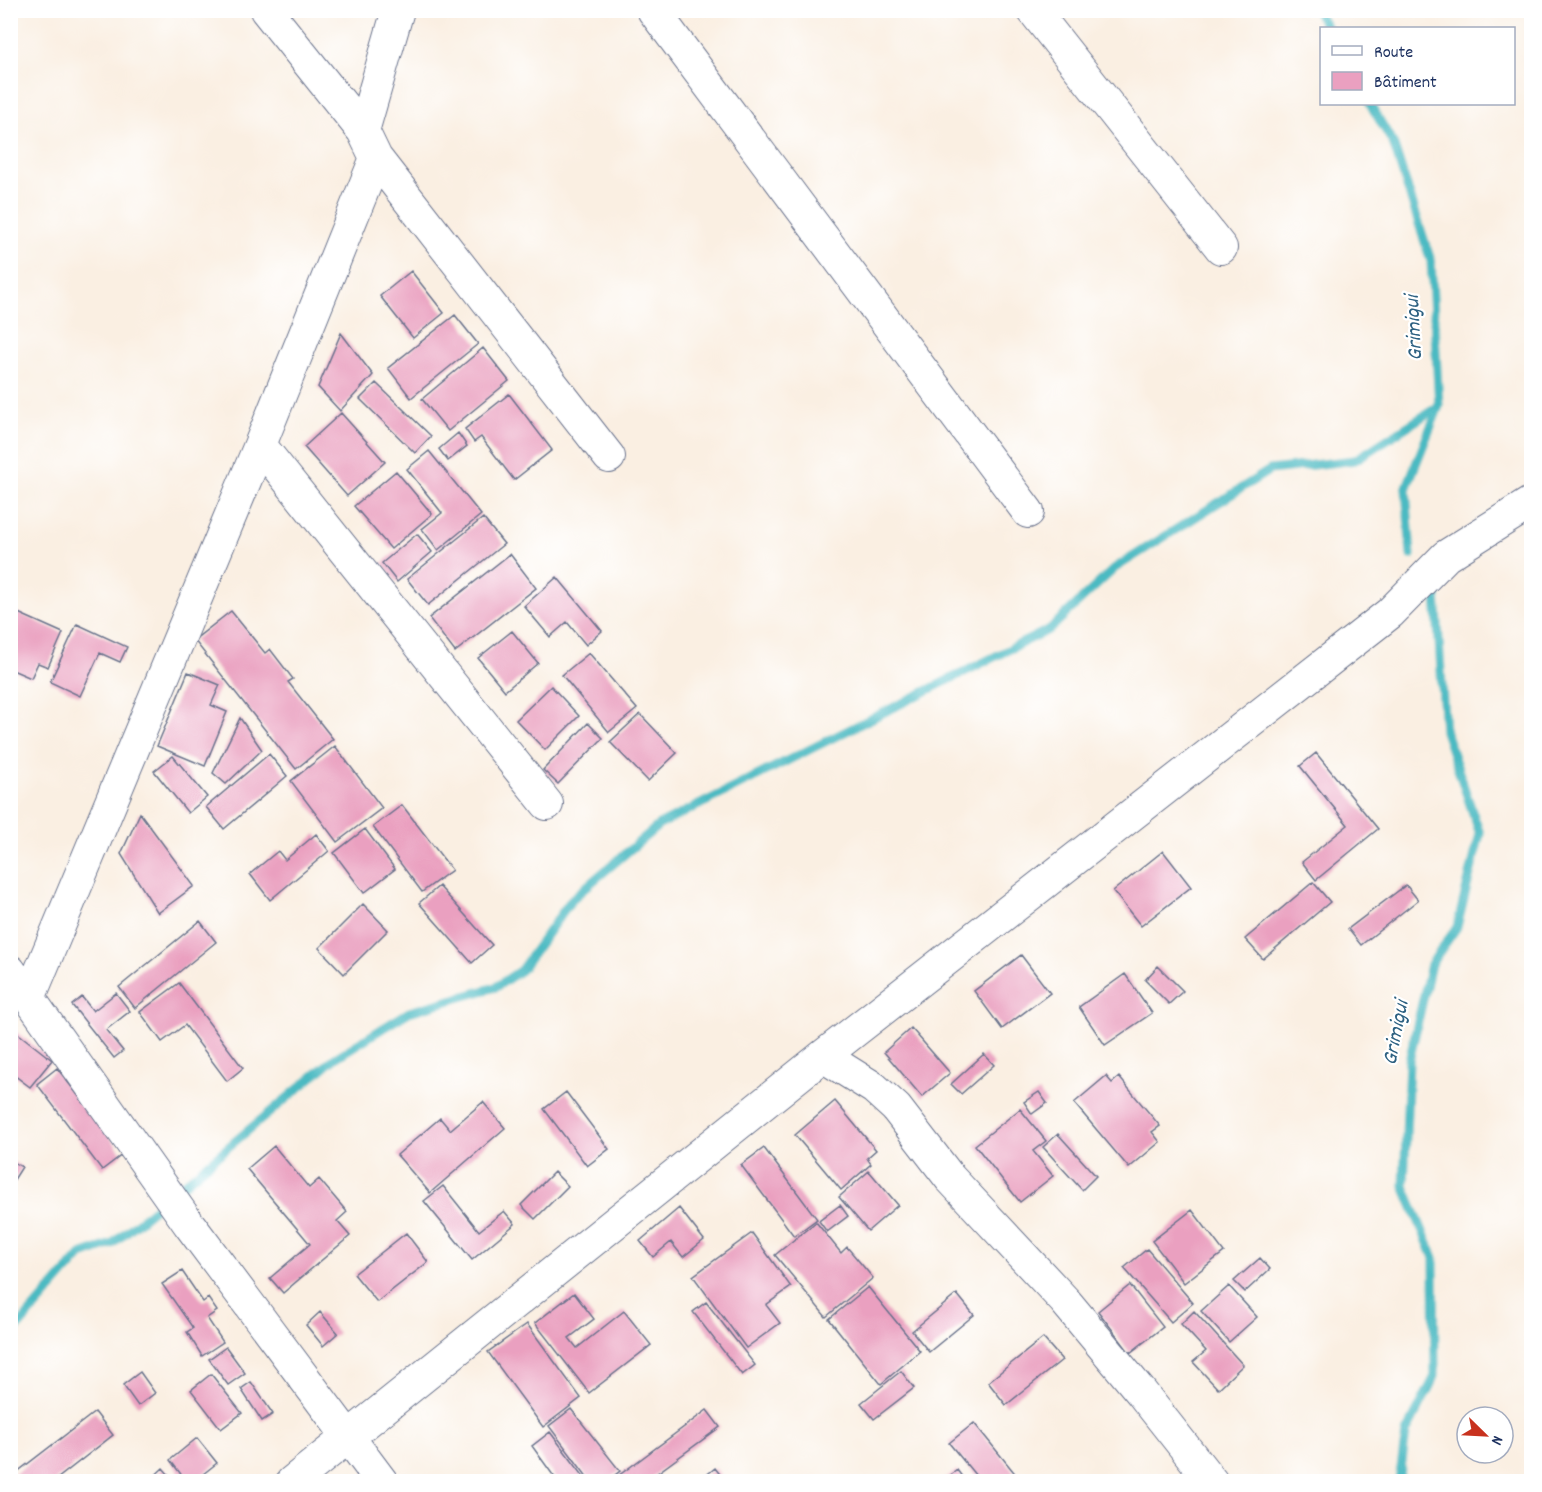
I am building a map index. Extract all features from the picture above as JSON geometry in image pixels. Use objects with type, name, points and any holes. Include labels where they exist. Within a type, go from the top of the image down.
[{"type":"street","points":[[266,10],[609,457]]},
{"type":"street","points":[[30,996],[260,446],[369,145],[398,10]]},
{"type":"street","points":[[653,10],[1028,512]]},
{"type":"street","points":[[1032,10],[1221,248]]},
{"type":"street","points":[[260,446],[547,804]]},
{"type":"street","points":[[292,1482],[823,1056],[1390,613],[1446,556],[1532,502]]},
{"type":"street","points":[[10,971],[30,996],[189,1224],[382,1482]]},
{"type":"street","points":[[823,1056],[874,1088],[896,1108],[950,1178],[1065,1301],[1212,1482]]},
{"type":"building","points":[[411,271],[444,313],[413,338],[380,296]]},
{"type":"building","points":[[455,315],[478,344],[411,398],[388,368]]},
{"type":"building","points":[[341,333],[373,375],[340,411],[318,387]]},
{"type":"building","points":[[483,348],[509,381],[448,431],[422,399]]},
{"type":"building","points":[[376,383],[431,436],[415,453],[360,399]]},
{"type":"building","points":[[509,394],[552,450],[514,480],[481,437],[474,442],[465,429]]},
{"type":"building","points":[[341,413],[385,462],[347,496],[304,447]]},
{"type":"building","points":[[458,433],[467,446],[448,461],[439,449]]},
{"type":"building","points":[[429,451],[481,515],[438,550],[422,529],[442,513],[407,469]]},
{"type":"building","points":[[396,471],[432,514],[391,549],[354,506]]},
{"type":"building","points":[[483,518],[504,544],[428,605],[407,579]]},
{"type":"building","points":[[417,534],[432,552],[397,582],[382,563]]},
{"type":"building","points":[[510,554],[536,588],[455,652],[429,618]]},
{"type":"building","points":[[557,577],[602,631],[586,645],[567,622],[550,637],[524,606]]},
{"type":"building","points":[[231,611],[265,653],[270,649],[293,679],[288,682],[333,739],[296,769],[194,640]]},
{"type":"building","points":[[16,612],[63,633],[48,667],[38,663],[31,678],[10,669],[10,624]]},
{"type":"building","points":[[77,624],[127,647],[120,662],[100,653],[80,696],[50,682]]},
{"type":"building","points":[[512,631],[538,663],[505,691],[478,658]]},
{"type":"building","points":[[589,653],[637,709],[609,732],[562,675]]},
{"type":"building","points":[[188,672],[220,685],[211,705],[227,712],[205,766],[157,746]]},
{"type":"building","points":[[551,686],[579,716],[545,750],[516,720]]},
{"type":"building","points":[[640,714],[677,753],[648,781],[610,742]]},
{"type":"building","points":[[240,718],[262,750],[226,784],[213,773]]},
{"type":"building","points":[[588,723],[603,738],[558,784],[543,770]]},
{"type":"building","points":[[335,746],[382,808],[337,842],[291,781]]},
{"type":"building","points":[[1316,753],[1378,829],[1316,880],[1302,862],[1348,825],[1300,766]]},
{"type":"building","points":[[269,754],[287,776],[224,829],[206,807]]},
{"type":"building","points":[[173,756],[207,797],[188,813],[154,771]]},
{"type":"building","points":[[402,805],[452,870],[422,892],[373,827]]},
{"type":"building","points":[[140,813],[194,886],[158,913],[121,854]]},
{"type":"building","points":[[365,829],[395,869],[364,893],[334,853]]},
{"type":"building","points":[[316,834],[329,851],[270,900],[250,874],[278,851],[285,860]]},
{"type":"building","points":[[1163,851],[1191,887],[1141,926],[1113,891]]},
{"type":"building","points":[[1313,882],[1330,902],[1263,959],[1245,939]]},
{"type":"building","points":[[1406,885],[1418,900],[1361,945],[1348,929]]},
{"type":"building","points":[[439,886],[492,945],[472,963],[419,903]]},
{"type":"building","points":[[363,904],[388,930],[344,974],[319,948]]},
{"type":"building","points":[[200,921],[216,942],[135,1008],[119,987]]},
{"type":"building","points":[[1021,955],[1050,993],[1002,1029],[974,991]]},
{"type":"building","points":[[1158,966],[1183,991],[1169,1004],[1145,980]]},
{"type":"building","points":[[1125,974],[1152,1013],[1105,1045],[1079,1007]]},
{"type":"building","points":[[179,983],[243,1068],[227,1081],[185,1025],[162,1042],[140,1012]]},
{"type":"building","points":[[116,993],[130,1011],[106,1030],[123,1051],[114,1058],[72,1005],[82,997],[93,1011]]},
{"type":"building","points":[[10,1027],[52,1060],[30,1087],[10,1072]]},
{"type":"building","points":[[911,1028],[950,1073],[922,1097],[884,1052]]},
{"type":"building","points":[[984,1054],[994,1065],[961,1094],[951,1084]]},
{"type":"building","points":[[57,1068],[123,1154],[102,1170],[37,1084]]},
{"type":"building","points":[[1106,1076],[1112,1083],[1119,1077],[1160,1126],[1152,1132],[1160,1142],[1129,1168],[1074,1103]]},
{"type":"building","points":[[566,1092],[609,1149],[587,1166],[544,1109]]},
{"type":"building","points":[[1039,1092],[1047,1103],[1032,1114],[1024,1102]]},
{"type":"building","points":[[835,1101],[876,1150],[867,1158],[871,1164],[841,1190],[795,1135]]},
{"type":"building","points":[[483,1102],[505,1128],[430,1193],[397,1155],[440,1118],[450,1130]]},
{"type":"building","points":[[1020,1109],[1046,1141],[1033,1151],[1053,1176],[1020,1202],[975,1145]]},
{"type":"building","points":[[1058,1134],[1096,1176],[1082,1190],[1043,1147]]},
{"type":"building","points":[[274,1146],[309,1188],[319,1179],[347,1212],[337,1221],[350,1236],[283,1293],[270,1278],[310,1244],[247,1169]]},
{"type":"building","points":[[764,1148],[817,1219],[794,1236],[741,1165]]},
{"type":"building","points":[[10,1160],[22,1167],[10,1186]]},
{"type":"building","points":[[869,1171],[898,1205],[868,1231],[839,1197]]},
{"type":"building","points":[[554,1172],[568,1186],[535,1219],[521,1205]]},
{"type":"building","points":[[443,1186],[479,1231],[504,1211],[515,1224],[472,1260],[424,1201]]},
{"type":"building","points":[[840,1205],[848,1216],[827,1232],[819,1221]]},
{"type":"building","points":[[679,1208],[704,1240],[683,1257],[671,1242],[653,1257],[640,1241]]},
{"type":"building","points":[[1192,1210],[1224,1252],[1184,1283],[1152,1241]]},
{"type":"building","points":[[816,1222],[841,1253],[847,1247],[873,1278],[826,1317],[775,1255]]},
{"type":"building","points":[[406,1233],[428,1262],[377,1302],[354,1274]]},
{"type":"building","points":[[752,1233],[791,1287],[766,1305],[780,1323],[746,1348],[693,1276]]},
{"type":"building","points":[[1147,1249],[1193,1303],[1171,1322],[1124,1268]]},
{"type":"building","points":[[1260,1258],[1270,1269],[1245,1292],[1234,1281]]},
{"type":"building","points":[[182,1271],[203,1302],[208,1298],[217,1311],[207,1318],[223,1342],[202,1356],[187,1332],[193,1328],[162,1284]]},
{"type":"building","points":[[1130,1285],[1163,1327],[1130,1353],[1098,1311]]},
{"type":"building","points":[[1229,1286],[1257,1317],[1229,1342],[1201,1311]]},
{"type":"building","points":[[868,1287],[920,1351],[881,1384],[829,1319]]},
{"type":"building","points":[[574,1293],[594,1319],[569,1338],[577,1348],[624,1311],[651,1345],[589,1393],[535,1323]]},
{"type":"building","points":[[957,1294],[974,1315],[929,1352],[912,1331]]},
{"type":"building","points":[[706,1302],[755,1365],[742,1375],[693,1312]]},
{"type":"building","points":[[1194,1311],[1243,1365],[1218,1389],[1193,1362],[1206,1351],[1181,1324]]},
{"type":"building","points":[[320,1312],[338,1333],[323,1346],[306,1325]]},
{"type":"building","points":[[527,1324],[581,1398],[543,1427],[488,1352]]},
{"type":"building","points":[[1043,1338],[1062,1360],[1006,1405],[988,1382]]},
{"type":"building","points":[[226,1347],[245,1373],[228,1385],[209,1359]]},
{"type":"building","points":[[901,1371],[914,1388],[874,1419],[861,1403]]},
{"type":"building","points":[[140,1372],[155,1393],[138,1406],[123,1385]]},
{"type":"building","points":[[211,1374],[242,1413],[221,1429],[191,1390]]},
{"type":"building","points":[[251,1382],[273,1414],[262,1421],[241,1389]]},
{"type":"building","points":[[571,1409],[620,1471],[606,1482],[591,1482],[549,1426]]},
{"type":"building","points":[[707,1410],[720,1427],[645,1482],[610,1482]]},
{"type":"building","points":[[95,1412],[113,1435],[53,1482],[16,1482],[12,1476]]},
{"type":"building","points":[[974,1423],[1022,1482],[981,1482],[949,1443]]},
{"type":"building","points":[[550,1432],[588,1482],[558,1482],[532,1446]]},
{"type":"building","points":[[197,1438],[217,1463],[193,1482],[187,1482],[170,1460]]},
{"type":"building","points":[[163,1468],[175,1482],[148,1482]]},
{"type":"building","points":[[715,1468],[726,1482],[698,1482]]},
{"type":"building","points":[[957,1470],[966,1482],[942,1482]]},
{"type":"waterway","name":"Grimigui","points":[[1316,10],[1326,27]]},
{"type":"waterway","name":"Grimigui","points":[[1371,105],[1393,143],[1431,261],[1439,406],[1406,489],[1411,555]]},
{"type":"waterway","points":[[10,1336],[81,1255],[112,1244],[335,1058],[409,1012],[496,987],[521,970],[572,899],[659,825],[1050,629],[1115,568],[1270,470],[1355,460],[1439,406]]},
{"type":"waterway","name":"Grimigui","points":[[1399,1482],[1406,1433],[1435,1376],[1434,1258],[1404,1186],[1409,1061],[1431,964],[1457,927],[1480,834],[1445,731],[1436,595]]}]
